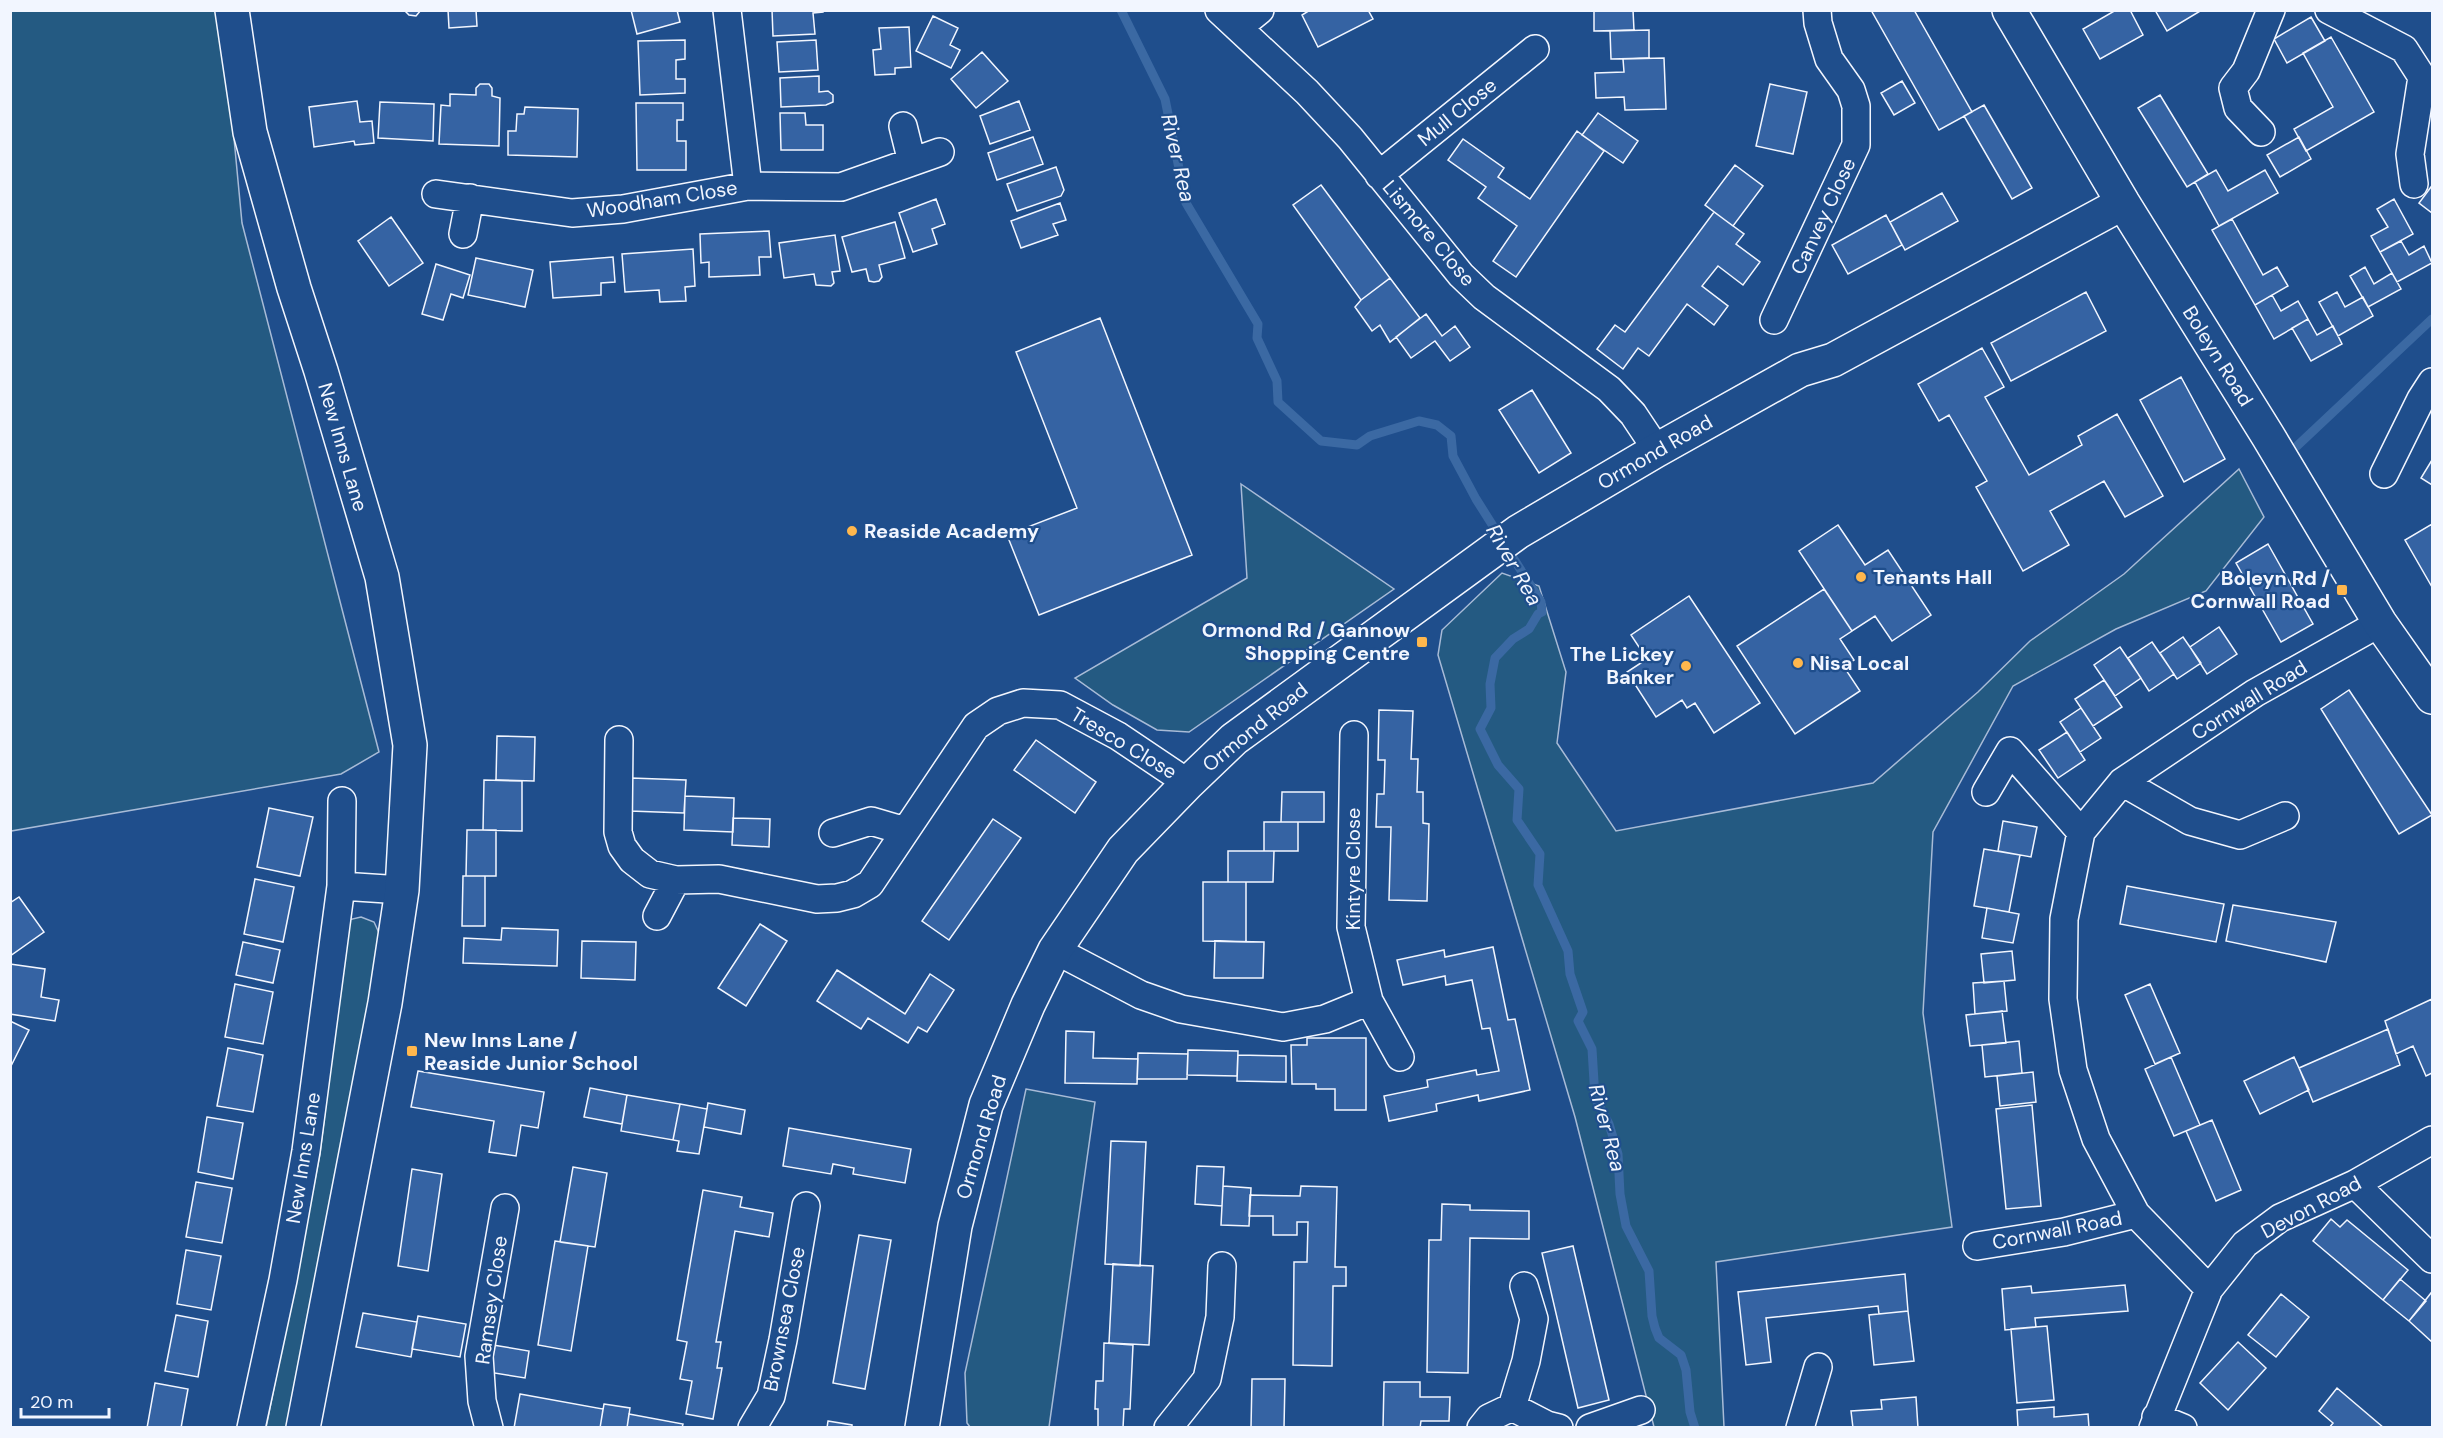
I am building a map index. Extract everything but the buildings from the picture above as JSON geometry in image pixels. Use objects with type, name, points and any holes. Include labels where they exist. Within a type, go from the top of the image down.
[{"type":"street","name":"New Inns Lane","points":[[232,10],[250,132],[294,288],[382,577],[410,745],[402,890],[385,1003],[303,1428]]},
{"type":"street","name":"Woodham Close","points":[[727,10],[748,186]]},
{"type":"street","name":"Canvey Close","points":[[1774,320],[1856,145],[1857,123],[1851,90],[1829,59],[1816,10]]},
{"type":"street","points":[[2260,132],[2238,108],[2233,88],[2246,71],[2271,10]]},
{"type":"street","points":[[2329,10],[2404,49],[2427,75],[2410,154],[2414,184]]},
{"type":"street","name":"Boleyn Road","points":[[2014,12],[2123,203],[2268,436],[2380,623],[2433,697]]},
{"type":"street","name":"Lismore Close","points":[[1239,16],[1350,138],[1461,275],[1484,297],[1610,389],[1633,414],[1657,450]]},
{"type":"street","name":"Mull Close","points":[[1379,174],[1535,49]]},
{"type":"street","points":[[903,126],[912,162]]},
{"type":"street","name":"Woodham Close","points":[[436,194],[572,213],[623,209],[748,186],[841,187],[940,152]]},
{"type":"street","points":[[463,234],[470,198]]},
{"type":"street","name":"Ormond Road","points":[[922,1428],[955,1226],[986,1105],[1028,1005],[1055,950],[1123,850],[1188,783],[1234,739],[1293,694],[1356,652],[1518,532],[1657,450],[1800,370],[1833,360],[2123,203]]},
{"type":"street","points":[[2384,474],[2421,399],[2433,382]]},
{"type":"street","name":"Cornwall Road","points":[[2209,1289],[2136,1214],[2096,1139],[2073,1071],[2063,999],[2064,919],[2081,832],[2122,782],[2255,693],[2380,623]]},
{"type":"street","name":"Tresco Close","points":[[619,740],[618,832],[622,846],[632,860],[650,874],[676,880],[719,879],[817,899],[853,894],[870,884],[976,726],[998,711],[1023,703],[1060,705],[1118,736],[1188,783]]},
{"type":"street","name":"Kintyre Close","points":[[1354,735],[1351,927],[1369,1001],[1400,1057]]},
{"type":"street","points":[[1986,792],[2010,751],[2081,832]]},
{"type":"street","points":[[2122,782],[2190,821],[2240,836],[2285,816]]},
{"type":"street","name":"New Inns Lane","points":[[251,1428],[283,1280],[306,1151],[341,886],[342,801]]},
{"type":"street","points":[[833,833],[871,821],[905,831]]},
{"type":"street","points":[[657,916],[676,880]]},
{"type":"street","points":[[341,886],[402,890]]},
{"type":"street","points":[[1055,950],[1140,995],[1181,1009],[1283,1027],[1325,1019],[1369,1001]]},
{"type":"street","name":"Devon Road","points":[[2155,1422],[2209,1289],[2245,1244],[2280,1218],[2355,1184],[2433,1140]]},
{"type":"street","points":[[2355,1184],[2433,1259]]},
{"type":"street","name":"Brownsea Close","points":[[752,1428],[771,1395],[806,1206]]},
{"type":"street","name":"Ramsey Close","points":[[489,1428],[482,1401],[479,1356],[505,1208]]},
{"type":"street","name":"Cornwall Road","points":[[1977,1246],[2064,1232],[2136,1214]]},
{"type":"street","points":[[1168,1428],[1207,1379],[1220,1317],[1222,1266]]},
{"type":"street","points":[[1481,1428],[1489,1418],[1512,1407],[1526,1361],[1534,1319],[1524,1286]]},
{"type":"street","points":[[1800,1428],[1818,1367]]},
{"type":"street","points":[[1512,1407],[1547,1425],[1559,1428]]},
{"type":"street","points":[[1590,1428],[1641,1410]]},
{"type":"street","points":[[2155,1422],[2183,1428]]},
{"type":"shaded area","points":[[11,11],[222,11],[242,223],[379,752],[341,774],[11,831]]},
{"type":"shaded area","points":[[2239,469],[2264,517],[2206,591],[2116,629],[2013,686],[1933,832],[1923,1013],[1952,1227],[1716,1262],[1724,1427],[1654,1427],[1575,1117],[1438,655],[1442,630],[1502,573],[1539,586],[1566,672],[1557,743],[1616,831],[1873,783],[1978,692],[2030,641],[2124,574]]},
{"type":"shaded area","points":[[1241,484],[1394,589],[1189,732],[1157,730],[1113,705],[1075,678],[1247,578]]},
{"type":"shaded area","points":[[361,917],[374,922],[380,935],[340,1173],[289,1427],[266,1428],[320,1154],[348,920]]},
{"type":"shaded area","points":[[1026,1089],[1095,1102],[1049,1427],[970,1427],[967,1423],[965,1373]]},
{"type":"waterway","name":"River Rea","points":[[1121,10],[1165,99],[1186,203],[1258,324],[1257,338],[1277,381],[1278,402],[1321,441],[1357,445],[1370,436],[1419,421],[1437,425],[1451,436],[1453,456],[1476,499],[1541,602],[1542,612],[1538,614],[1529,629],[1513,639],[1495,658],[1490,684],[1491,708],[1480,729],[1498,765],[1519,789],[1517,820],[1540,854],[1538,885],[1568,951],[1570,974],[1583,1012],[1578,1021],[1592,1049],[1595,1098],[1609,1124],[1618,1154],[1620,1194],[1626,1226],[1649,1271],[1652,1316],[1659,1338],[1681,1355],[1686,1370],[1690,1412],[1695,1428]]},
{"type":"waterway","points":[[2297,446],[2432,319]]},
{"type":"place","name":"Reaside Academy","points":[[852,531]]},
{"type":"place","name":"Tenants Hall","points":[[1861,577]]},
{"type":"place","name":"Boleyn Rd / Cornwall Road","points":[[2342,590]]},
{"type":"place","name":"Ormond Rd / Gannow Shopping Centre","points":[[1422,642]]},
{"type":"place","name":"Nisa Local","points":[[1798,663]]},
{"type":"place","name":"The Lickey Banker","points":[[1686,666]]},
{"type":"place","name":"New Inns Lane / Reaside Junior School","points":[[412,1051]]}]
